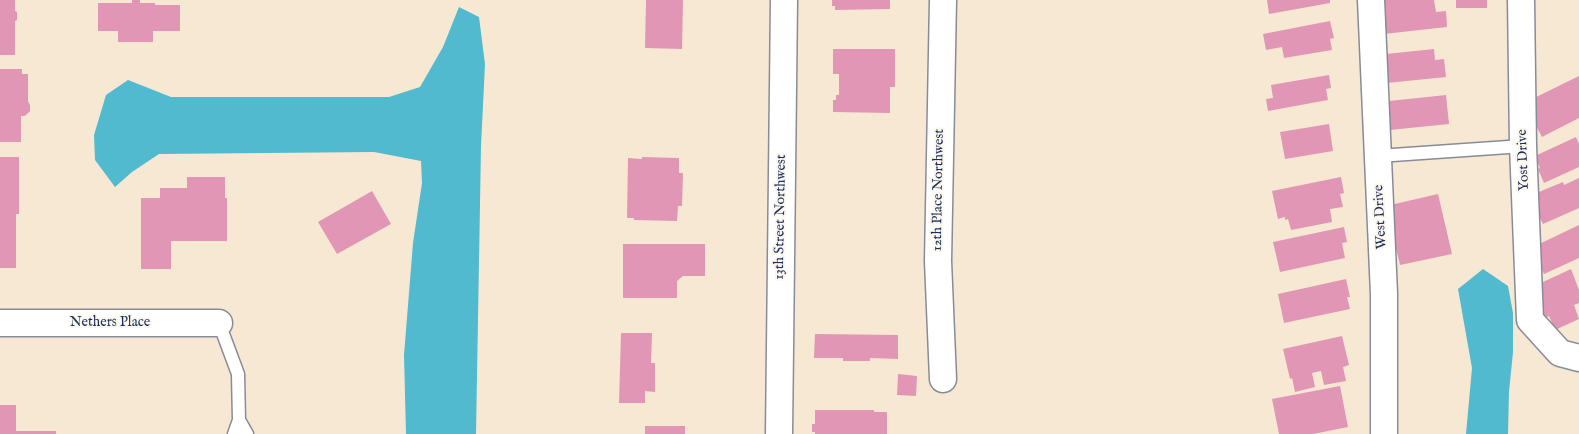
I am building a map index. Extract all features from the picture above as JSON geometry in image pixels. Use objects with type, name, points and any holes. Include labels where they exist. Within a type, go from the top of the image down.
[{"type":"street","name":"13th Street Northwest","points":[[779,434],[784,0]]},
{"type":"street","name":"12th Place Northwest","points":[[943,0],[938,261],[944,379]]},
{"type":"street","name":"West Drive","points":[[1371,0],[1384,294],[1384,434]]},
{"type":"street","name":"Yost Drive","points":[[1521,0],[1523,146],[1530,320],[1560,353],[1579,358]]},
{"type":"street","name":"Nethers Place","points":[[0,323],[219,322]]},
{"type":"lane","points":[[1378,156],[1523,146]]},
{"type":"lane","points":[[219,322],[238,374],[239,420],[234,434]]},
{"type":"lane","points":[[239,420],[247,434]]},
{"type":"water","points":[[459,7],[479,17],[485,64],[481,146],[476,434],[406,434],[404,355],[413,243],[422,183],[421,161],[374,152],[159,154],[132,172],[115,187],[95,160],[94,135],[106,95],[128,80],[171,97],[389,97],[420,87],[443,47]]},
{"type":"water","points":[[1483,269],[1508,286],[1513,313],[1513,352],[1509,392],[1508,434],[1466,434],[1472,368],[1458,289]]},
{"type":"building","points":[[0,0],[15,0],[17,20],[15,21],[15,55],[0,55]]},
{"type":"building","points":[[132,0],[140,0],[140,3],[155,3],[155,5],[180,5],[180,31],[153,31],[153,42],[118,42],[118,31],[98,31],[98,3],[132,3]]},
{"type":"building","points":[[646,0],[683,0],[682,49],[645,48]]},
{"type":"building","points":[[832,0],[890,0],[890,9],[835,10],[835,6],[832,6]]},
{"type":"building","points":[[1267,0],[1330,0],[1330,3],[1269,14]]},
{"type":"building","points":[[1378,0],[1434,0],[1436,12],[1446,11],[1447,27],[1375,35]]},
{"type":"building","points":[[1456,0],[1487,0],[1487,8],[1456,8]]},
{"type":"building","points":[[1330,21],[1334,38],[1330,39],[1332,50],[1284,58],[1282,47],[1266,50],[1263,34]]},
{"type":"building","points":[[833,49],[895,49],[895,87],[890,87],[890,113],[833,112],[833,100],[836,100],[836,95],[839,95],[839,74],[833,74]]},
{"type":"building","points":[[1434,49],[1435,60],[1444,59],[1446,77],[1377,84],[1376,55]]},
{"type":"building","points":[[0,69],[22,69],[22,74],[28,74],[30,111],[25,116],[21,116],[21,142],[0,142]]},
{"type":"building","points":[[1329,75],[1331,88],[1326,89],[1328,100],[1268,111],[1266,99],[1273,98],[1271,85]]},
{"type":"building","points":[[1579,76],[1579,118],[1542,137],[1524,103]]},
{"type":"building","points":[[1446,95],[1449,124],[1380,131],[1380,102]]},
{"type":"building","points":[[1329,124],[1333,151],[1285,159],[1280,132]]},
{"type":"building","points":[[1576,137],[1579,144],[1579,167],[1544,183],[1535,156]]},
{"type":"building","points":[[0,157],[19,157],[19,214],[16,214],[16,268],[0,268]]},
{"type":"building","points":[[642,157],[679,158],[679,173],[683,173],[682,206],[678,206],[677,221],[634,220],[634,218],[627,218],[628,158],[642,159]]},
{"type":"building","points":[[187,177],[225,177],[227,241],[171,241],[171,269],[141,269],[141,198],[160,198],[160,188],[187,188]]},
{"type":"building","points":[[1341,177],[1344,193],[1340,194],[1343,207],[1330,209],[1332,222],[1291,230],[1288,219],[1285,220],[1285,217],[1278,219],[1272,191]]},
{"type":"building","points":[[1579,178],[1579,208],[1543,224],[1536,210],[1540,207],[1534,194],[1563,182],[1564,185]]},
{"type":"building","points":[[372,191],[391,224],[337,254],[318,222]]},
{"type":"building","points":[[1438,194],[1452,254],[1400,265],[1386,206]]},
{"type":"building","points":[[1579,225],[1579,258],[1544,274],[1537,259],[1535,246]]},
{"type":"building","points":[[1344,227],[1347,242],[1342,243],[1345,258],[1280,272],[1273,242]]},
{"type":"building","points":[[623,244],[705,244],[705,276],[683,276],[677,281],[677,298],[623,298]]},
{"type":"building","points":[[1571,269],[1579,290],[1579,303],[1574,305],[1579,319],[1555,330],[1549,316],[1538,321],[1530,288]]},
{"type":"building","points":[[1346,279],[1350,297],[1347,297],[1350,309],[1284,323],[1278,294]]},
{"type":"building","points":[[621,333],[652,333],[651,363],[655,363],[655,392],[645,391],[645,403],[619,403]]},
{"type":"building","points":[[815,334],[898,335],[898,359],[870,358],[870,361],[843,361],[843,358],[814,358]]},
{"type":"building","points":[[1342,336],[1349,365],[1343,367],[1346,381],[1324,385],[1321,371],[1312,373],[1315,387],[1295,392],[1283,349]]},
{"type":"building","points":[[898,374],[917,376],[916,396],[897,395]]},
{"type":"building","points":[[1340,386],[1348,427],[1313,434],[1279,434],[1272,399]]},
{"type":"building","points":[[0,405],[16,405],[16,431],[56,431],[56,434],[0,434]]},
{"type":"building","points":[[815,410],[874,410],[874,412],[887,412],[887,434],[815,434],[815,432],[812,432],[812,424],[815,424]]},
{"type":"building","points":[[645,426],[685,426],[685,434],[645,434]]}]
